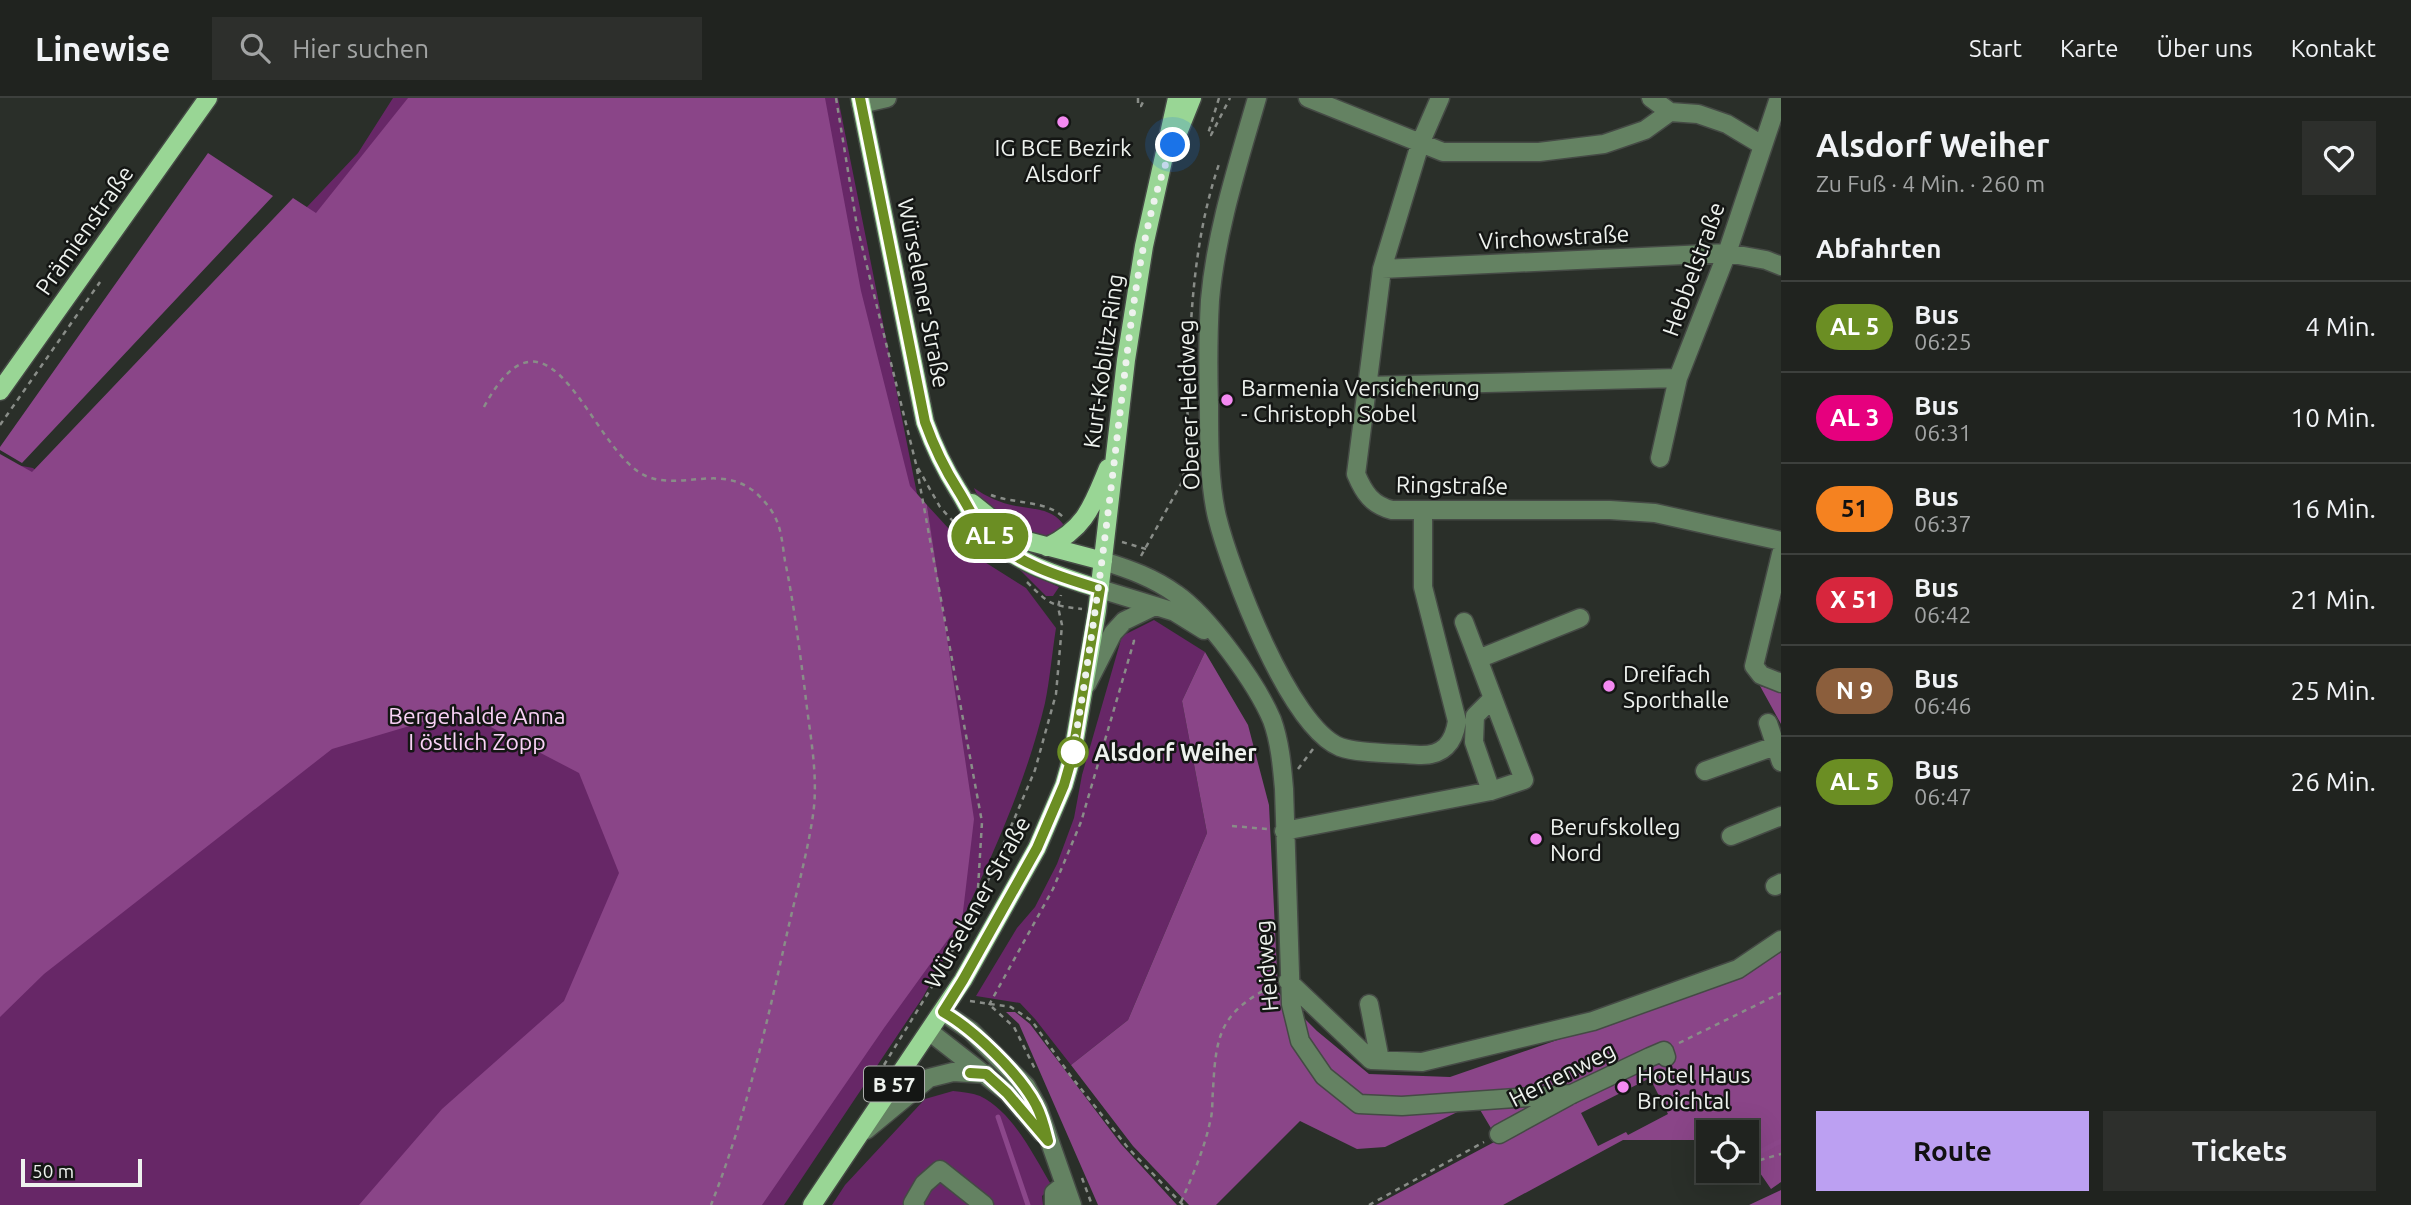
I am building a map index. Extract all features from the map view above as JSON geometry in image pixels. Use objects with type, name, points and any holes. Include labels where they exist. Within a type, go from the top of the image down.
[{"type":"main road","name":"Prämienstraße","points":[[0,391],[208,98]]},
{"type":"main road","name":"Kurt-Koblitz-Ring","points":[[1103,561],[1126,360],[1144,246],[1177,98]]},
{"type":"main road","name":"Kurt-Koblitz-Ring","points":[[1163,168],[1192,98]]},
{"type":"main road","name":"Würselener Straße","points":[[860,101],[925,422],[945,471],[973,517],[1001,546],[1041,568],[1100,589]]},
{"type":"main road","points":[[1047,547],[1073,532],[1089,513],[1116,449]]},
{"type":"main road","name":"Würselener Straße","points":[[812,1205],[963,980],[1051,820],[1072,757],[1103,561],[1047,547],[1008,532],[959,492]]},
{"type":"street","points":[[860,101],[887,98]]},
{"type":"street","name":"Oberer Heidweg","points":[[1257,98],[1224,214],[1210,298],[1209,435],[1217,514],[1232,570],[1255,625],[1303,715],[1322,737]]},
{"type":"street","points":[[1308,98],[1443,152],[1552,151],[1604,144],[1645,130],[1671,112]]},
{"type":"street","name":"Ringstraße","points":[[1440,98],[1420,144],[1382,269],[1356,474],[1362,489],[1379,507],[1392,510],[1609,510],[1655,513],[1781,541]]},
{"type":"street","points":[[1651,98],[1671,112],[1698,114],[1727,124],[1762,145]]},
{"type":"street","name":"Hebbelstraße","points":[[1660,458],[1678,378],[1727,253],[1779,98]]},
{"type":"street","name":"Virchowstraße","points":[[1382,269],[1727,253],[1766,260],[1781,266]]},
{"type":"street","points":[[1366,386],[1678,378]]},
{"type":"street","points":[[1322,737],[1341,747],[1429,755],[1446,747],[1455,736],[1457,721],[1423,587],[1423,510]]},
{"type":"street","points":[[1781,554],[1754,666],[1760,675],[1781,683]]},
{"type":"street","name":"Heidweg","points":[[1103,561],[1135,572],[1177,594],[1197,611],[1241,666],[1272,720],[1281,756],[1284,789],[1291,1004],[1300,1041],[1324,1076],[1359,1104],[1402,1106],[1572,1094]]},
{"type":"street","name":"Heidweg","points":[[1100,589],[1175,612],[1224,644]]},
{"type":"street","points":[[1085,687],[1113,633],[1124,621],[1155,606]]},
{"type":"street","points":[[1478,659],[1580,618]]},
{"type":"street","points":[[1284,831],[1491,791],[1524,780],[1464,622]]},
{"type":"street","points":[[1491,791],[1474,742],[1475,716],[1493,698]]},
{"type":"street","points":[[1705,771],[1778,754],[1768,723]]},
{"type":"street","points":[[1731,836],[1781,816]]},
{"type":"street","points":[[1289,981],[1371,1060],[1422,1062],[1593,1021],[1738,969],[1781,940]]},
{"type":"street","points":[[1369,1004],[1380,1060]]},
{"type":"street","points":[[943,1012],[971,1031],[1026,1086],[1038,1108],[1072,1205]]},
{"type":"street","points":[[930,1032],[1007,1093],[1048,1141]]},
{"type":"street","name":"Herrenweg","points":[[1503,1132],[1572,1094],[1665,1054]]},
{"type":"street","points":[[859,1136],[929,1078],[953,1072],[986,1074]]},
{"type":"street","points":[[1503,1132],[1514,1108],[1510,1097]]},
{"type":"street","points":[[915,1205],[913,1203],[924,1184],[940,1170],[984,1205]]},
{"type":"street","points":[[1054,1205],[1054,1193],[1064,1185]]},
{"type":"path","points":[[836,98],[857,226],[916,464],[982,822],[976,909]]},
{"type":"path","points":[[1138,98],[1138,106],[1141,106],[1145,98]]},
{"type":"path","points":[[1219,98],[1208,134],[1211,135],[1230,98]]},
{"type":"path","points":[[484,407],[494,389],[510,372],[527,362],[538,361],[553,369],[570,384],[615,448],[636,469],[647,476],[667,480],[726,478],[749,487],[765,501],[778,523],[798,635],[814,776],[813,814],[777,979],[751,1081],[724,1171],[710,1205]]},
{"type":"path","points":[[986,492],[1010,502],[1054,510],[1073,532]]},
{"type":"path","points":[[936,980],[976,909],[1035,769],[1056,694],[1062,625],[1058,607],[1097,611]]},
{"type":"path","points":[[989,1005],[1052,889],[1081,822],[1134,641],[1133,633],[1124,621]]},
{"type":"path","points":[[1284,789],[1322,737]]},
{"type":"path","points":[[1232,826],[1284,831]]},
{"type":"path","points":[[965,998],[989,1005],[1011,1007],[1032,1021],[1070,1075],[1129,1149],[1182,1204],[1211,1121],[1214,1063],[1226,1021],[1255,995],[1289,981]]},
{"type":"path","points":[[1665,1054],[1781,993]]},
{"type":"path","name":"Herrenweg","points":[[1369,1205],[1503,1132]]},
{"type":"path","points":[[1759,1160],[1781,1154]]},
{"type":"green space","name":"Bergehalde Anna I östlich Zopp","points":[[393,98],[838,98],[947,644],[927,505],[972,554],[1026,588],[1056,628],[1045,703],[1020,787],[962,920],[962,914],[949,950],[923,997],[784,1205],[0,1205],[0,462],[33,468],[48,481],[358,153]]},
{"type":"green space","points":[[974,488],[1005,503],[1050,513],[1066,528],[1046,535],[1026,533],[990,508]]},
{"type":"green space","points":[[1019,569],[1059,587],[1053,596],[1046,596]]},
{"type":"green space","points":[[1154,620],[1205,652],[1182,701],[1207,833],[1128,1020],[1071,1065],[1020,1003],[976,996],[1017,928],[1035,907],[1057,864],[1074,818],[1082,775],[1122,636]]},
{"type":"green space","points":[[953,1091],[980,1096],[992,1103],[1013,1124],[1052,1186],[1042,1196],[1043,1205],[832,1205],[845,1185],[925,1099]]},
{"type":"shaded area","name":"Bergehalde Anna I östlich Zopp","points":[[408,98],[825,98],[861,291],[910,486],[927,505],[974,819],[962,920],[762,1205],[359,1205],[442,1109],[564,1001],[619,873],[579,773],[460,711],[332,749],[44,974],[0,1017],[0,454],[32,472],[293,198],[316,213]]},
{"type":"shaded area","points":[[208,153],[273,196],[22,463],[0,450],[0,447]]},
{"type":"shaded area","points":[[1205,652],[1248,725],[1269,805],[1278,992],[1317,1031],[1369,1074],[1450,1077],[1740,977],[1781,950],[1781,1182],[1771,1189],[1759,1172],[1759,1120],[1696,1120],[1696,1140],[1623,1140],[1503,1205],[1376,1205],[1498,1140],[1476,1103],[1385,1147],[1357,1149],[1300,1121],[1216,1205],[1189,1205],[1133,1146],[1071,1065],[1128,1020],[1207,833],[1182,701]],"holes":[[[1650,1078],[1668,1114],[1628,1135],[1626,1132],[1598,1146],[1581,1113]]]},
{"type":"shaded area","points":[[1760,686],[1781,692],[1781,724]]},
{"type":"shaded area","points":[[1006,1012],[1015,1012],[1030,1024],[1121,1144],[1177,1205],[1098,1205],[1019,1024]]},
{"type":"shaded area","points":[[1781,1190],[1781,1205],[1749,1205]]},
{"type":"waterway","points":[[998,1117],[1028,1205]]},
{"type":"waterway","points":[[1759,1152],[1781,1141]]},
{"type":"bus line","points":[[860,98],[925,422],[945,471],[973,517],[1001,546],[1041,568],[1100,589],[1085,687],[1064,785],[1037,848],[943,1012],[971,1031],[1026,1086],[1038,1108],[1048,1141],[1007,1093],[986,1074],[970,1073]]},
{"type":"place","name":"IG BCE Bezirk Alsdorf","points":[[1063,122]]},
{"type":"place","name":"Barmenia Versicherung - Christoph Sobel","points":[[1227,400]]},
{"type":"place","name":"Dreifach Sporthalle","points":[[1609,686]]},
{"type":"place","name":"Alsdorf Weiher","points":[[1073,752]]},
{"type":"place","name":"Berufskolleg Nord","points":[[1536,839]]},
{"type":"place","name":"Hotel Haus Broichtal","points":[[1623,1087]]},
{"type":"route","points":[[1073,752],[1072,757],[1097,611],[1126,360],[1144,246],[1163,168],[1173,145]]}]
